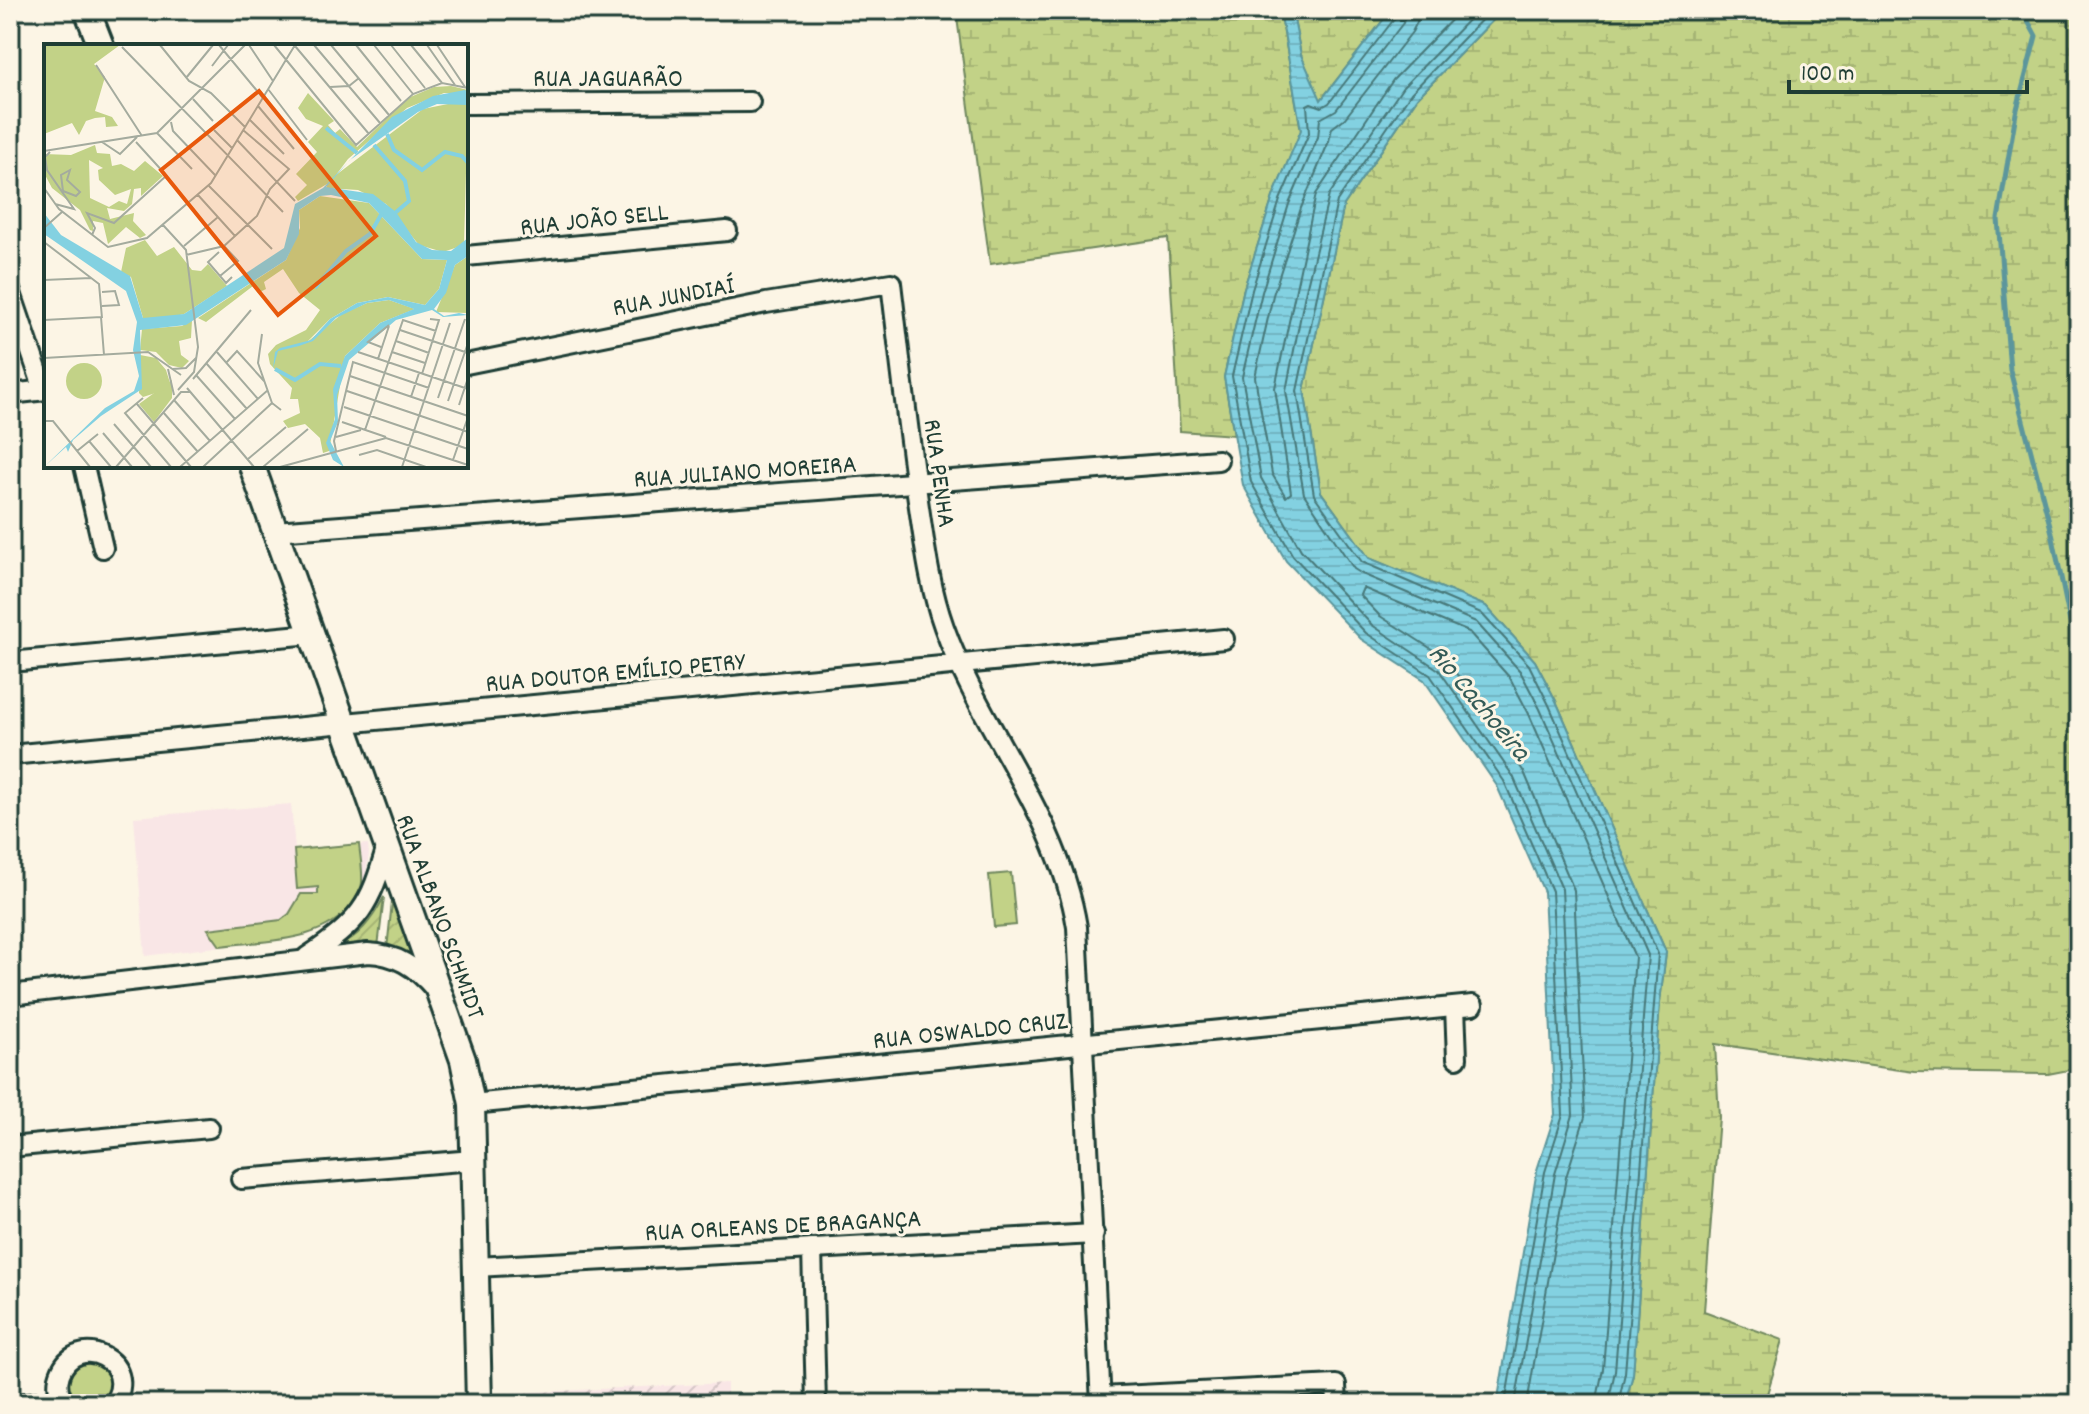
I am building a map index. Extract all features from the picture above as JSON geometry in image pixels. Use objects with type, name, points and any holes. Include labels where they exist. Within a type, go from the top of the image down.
[{"type":"main road","points":[[87,10],[100,44]]},
{"type":"main road","name":"RUA ALBANO SCHMIDT","points":[[253,468],[463,1060],[472,1104],[479,1404]]},
{"type":"street","name":"RUA JAGUARÃO","points":[[468,104],[750,102]]},
{"type":"street","name":"RUA JOÃO SELL","points":[[468,256],[727,231]]},
{"type":"street","name":"RUA JUNDIAÍ","points":[[468,364],[766,303],[891,283]]},
{"type":"street","name":"RUA PENHA","points":[[891,283],[915,483],[934,599],[960,664],[1044,824],[1066,878],[1077,927],[1094,1234],[1110,1400]]},
{"type":"street","points":[[10,290],[44,387]]},
{"type":"street","points":[[10,394],[44,390]]},
{"type":"street","name":"RUA JULIANO MOREIRA","points":[[275,531],[1218,460]]},
{"type":"street","points":[[84,468],[103,548]]},
{"type":"street","points":[[21,661],[312,634]]},
{"type":"street","name":"RUA DOUTOR EMÍLIO PETRY","points":[[10,755],[1224,639]]},
{"type":"street","points":[[305,958],[355,921],[376,885],[387,844]]},
{"type":"street","points":[[10,995],[305,958],[382,953],[420,971],[441,996]]},
{"type":"street","name":"RUA OSWALDO CRUZ","points":[[472,1104],[1464,1006],[1457,1058]]},
{"type":"street","points":[[10,1147],[209,1128]]},
{"type":"street","points":[[241,1179],[473,1160]]},
{"type":"street","name":"RUA ORLEANS DE BRAGANÇA","points":[[475,1267],[1094,1234]]},
{"type":"street","points":[[812,1249],[816,1404]]},
{"type":"street","points":[[11,1404],[64,1402],[58,1380],[61,1369],[77,1355],[87,1352],[98,1354],[115,1366],[120,1386],[113,1404]]},
{"type":"street","points":[[1110,1400],[1336,1395]]},
{"type":"shaded area","points":[[291,804],[295,850],[368,844],[365,878],[348,908],[336,920],[309,935],[145,956],[134,817]]},
{"type":"shaded area","points":[[727,1383],[727,1404],[496,1404],[496,1394]]},
{"type":"green space","points":[[956,10],[1280,10],[1301,131],[1273,197],[1244,288],[1224,377],[1234,435],[1180,431],[1168,238],[990,264]]},
{"type":"green space","points":[[1292,10],[1391,10],[1320,101],[1301,55]]},
{"type":"green space","points":[[1503,10],[2079,10],[2079,1068],[2048,1074],[1914,1072],[1715,1044],[1719,1117],[1704,1311],[1783,1340],[1764,1404],[1625,1404],[1633,1374],[1666,952],[1556,701],[1535,661],[1486,606],[1369,558],[1321,492],[1304,390],[1344,205],[1417,98]]},
{"type":"green space","points":[[359,844],[360,891],[340,917],[325,927],[292,938],[220,946],[208,929],[281,920],[289,914],[301,894],[318,894],[318,887],[297,889],[294,850]]},
{"type":"green space","points":[[1011,873],[1016,925],[994,927],[989,875]]},
{"type":"green space","points":[[393,893],[424,966],[387,949]]},
{"type":"green space","points":[[384,897],[378,947],[335,948],[364,927]]},
{"type":"green space","points":[[97,1358],[115,1377],[106,1404],[72,1404],[63,1378],[72,1364]]},
{"type":"water","name":"Rio Cachoeira","points":[[1280,10],[1292,10],[1301,55],[1321,100],[1391,10],[1503,10],[1417,98],[1344,205],[1304,390],[1321,492],[1369,558],[1486,606],[1535,661],[1556,701],[1666,952],[1633,1374],[1625,1404],[1497,1404],[1537,1170],[1555,1114],[1544,892],[1497,786],[1424,680],[1361,639],[1286,561],[1243,485],[1224,377],[1244,288],[1273,197],[1301,130]]},
{"type":"waterway","points":[[2022,10],[2036,36],[2016,113],[1998,219],[2010,370],[2052,533],[2079,666]]}]
